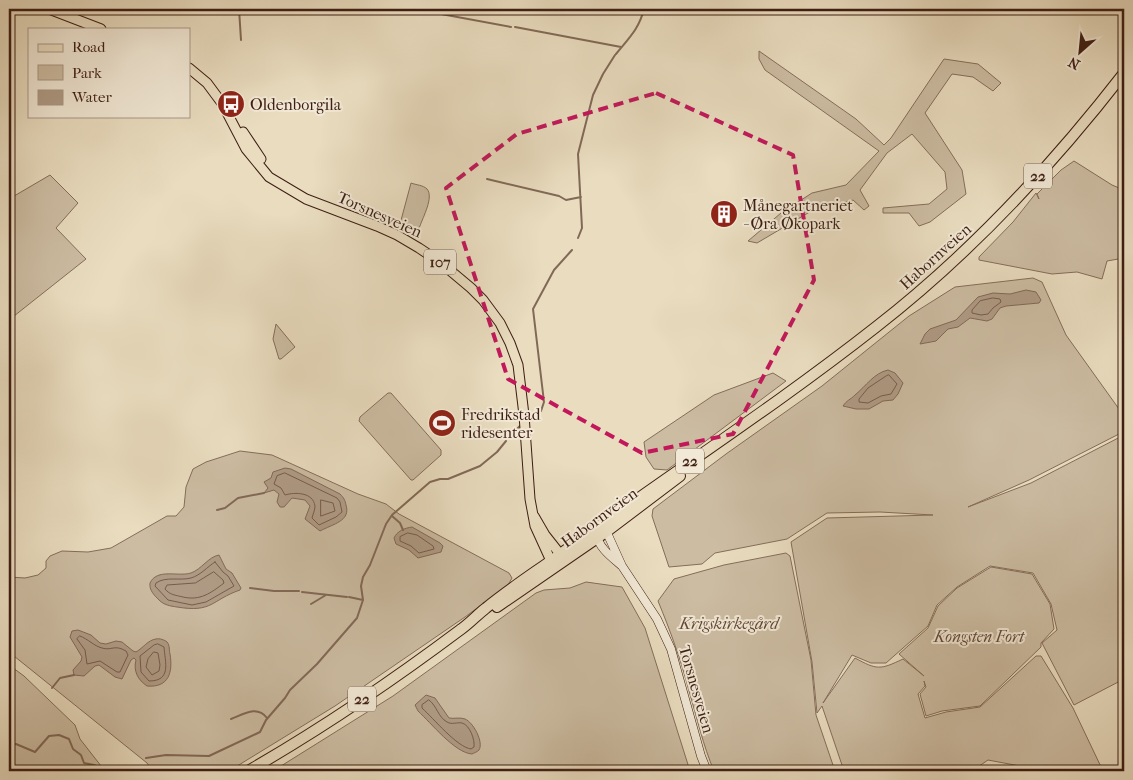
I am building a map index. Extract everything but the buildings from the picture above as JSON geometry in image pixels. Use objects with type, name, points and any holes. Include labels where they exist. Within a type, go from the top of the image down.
[{"type":"highway","name":"Habornveien","points":[[248,771],[344,711],[472,621],[512,597],[557,560],[600,533],[699,454],[737,430],[877,326],[949,265],[1015,201],[1081,126],[1124,73]]},
{"type":"main road","points":[[49,9],[98,28]]},
{"type":"main road","name":"Torsnesveien","points":[[190,69],[207,83],[223,105],[246,149],[269,177],[306,199],[397,235],[440,262],[483,300],[500,323],[510,343],[518,366],[524,415],[530,499],[534,516],[557,560]]},
{"type":"street","name":"Torsnesveien","points":[[600,533],[657,619],[671,649],[701,756],[707,771]]},
{"type":"highlighted area","points":[[656,93],[793,155],[814,280],[733,434],[642,453],[508,379],[446,188],[517,134]]},
{"type":"green space","points":[[759,51],[856,119],[884,145],[891,138],[944,59],[978,64],[1001,83],[993,91],[973,77],[952,74],[925,113],[962,170],[966,194],[930,222],[919,226],[909,213],[883,213],[883,208],[929,204],[947,189],[945,172],[912,134],[887,153],[860,190],[869,206],[864,210],[853,200],[813,210],[757,243],[748,241],[781,213],[812,193],[846,185],[879,151],[765,70],[759,59]]},
{"type":"green space","points":[[1074,161],[1112,185],[1124,190],[1124,258],[1107,261],[1102,279],[1077,272],[1052,274],[979,260],[979,257],[1013,222],[1036,193],[1039,199],[1037,194],[1061,170]]},
{"type":"green space","points":[[50,175],[78,203],[56,228],[86,259],[9,320],[9,199]]},
{"type":"green space","points":[[411,183],[424,187],[429,193],[427,207],[418,229],[411,229],[400,224]]},
{"type":"green space","name":"Kongsten Fort","points":[[1033,278],[1042,282],[1066,335],[1124,416],[1124,426],[1119,434],[1029,480],[968,507],[1031,483],[1124,435],[1124,679],[1074,705],[1042,643],[1057,630],[1051,604],[1033,573],[990,566],[957,587],[937,605],[928,626],[886,663],[871,663],[852,655],[823,703],[855,658],[869,665],[879,667],[884,667],[903,659],[924,676],[899,654],[928,628],[938,606],[957,588],[991,567],[1032,574],[1050,604],[1054,629],[1041,643],[1041,647],[980,706],[942,711],[926,716],[920,694],[926,687],[924,681],[925,686],[918,694],[925,718],[946,712],[980,707],[1036,656],[1041,656],[1073,708],[1103,771],[1027,771],[1025,767],[988,760],[972,771],[844,771],[822,706],[817,713],[812,662],[791,542],[827,518],[933,515],[880,512],[827,513],[787,539],[715,553],[702,564],[669,567],[652,516],[653,509],[726,454],[822,386],[909,316],[955,287]]},
{"type":"green space","points":[[276,324],[295,347],[281,359],[279,359],[273,339]]},
{"type":"green space","points":[[773,373],[786,381],[667,470],[654,469],[646,457],[644,442],[714,395]]},
{"type":"green space","points":[[388,393],[391,393],[441,450],[441,455],[413,480],[359,421],[360,417]]},
{"type":"green space","points":[[240,451],[272,455],[358,494],[386,504],[399,514],[509,573],[512,578],[508,585],[465,617],[335,706],[229,771],[153,771],[147,763],[9,652],[9,577],[25,578],[38,575],[46,568],[46,561],[50,556],[62,551],[88,552],[111,548],[167,516],[176,516],[184,507],[186,487],[193,469],[206,462]]},
{"type":"green space","name":"Krigskirkegård","points":[[786,553],[790,556],[811,660],[816,715],[835,771],[714,771],[703,741],[679,657],[658,601],[674,579],[724,565]]},
{"type":"green space","points":[[586,582],[622,587],[645,628],[690,771],[273,771],[393,696],[536,593],[544,590],[570,588]]},
{"type":"green space","points":[[9,665],[24,676],[75,725],[80,739],[105,771],[9,771]]},
{"type":"water","points":[[1026,290],[1036,292],[1041,300],[1039,303],[1000,308],[992,319],[987,321],[970,318],[958,327],[948,329],[936,341],[920,344],[930,329],[956,320],[978,297],[993,293],[1010,294]]},
{"type":"water","points":[[888,370],[895,373],[903,383],[893,400],[883,401],[869,409],[843,406],[874,377]]},
{"type":"water","points":[[285,468],[291,469],[340,494],[345,500],[346,515],[340,521],[320,531],[305,519],[310,506],[305,500],[292,498],[284,507],[280,507],[277,502],[279,494],[274,490],[264,493],[268,488],[264,482],[271,478],[273,472]]},
{"type":"water","points":[[412,527],[440,543],[443,546],[441,552],[418,558],[409,550],[396,544],[394,538],[397,533]]},
{"type":"water","points":[[219,555],[226,569],[232,573],[241,588],[240,590],[205,607],[189,608],[165,604],[151,590],[150,583],[153,578],[163,574],[191,573]]},
{"type":"water","points":[[78,630],[91,635],[100,643],[122,642],[136,652],[153,640],[159,639],[167,642],[171,661],[168,678],[160,684],[147,686],[137,675],[135,668],[136,660],[134,658],[131,660],[122,679],[115,677],[99,665],[95,666],[84,676],[74,675],[73,670],[82,657],[70,637],[72,631]]},
{"type":"water","points":[[426,695],[435,698],[449,718],[463,718],[471,724],[479,737],[479,750],[472,754],[458,749],[418,711],[415,705]]},
{"type":"waterway","points":[[239,9],[241,40]]},
{"type":"waterway","points":[[414,9],[511,27]]},
{"type":"waterway","points":[[616,54],[636,28],[644,9]]},
{"type":"waterway","points":[[515,27],[621,47]]},
{"type":"waterway","points":[[578,238],[582,228],[578,154],[593,95],[615,55]]},
{"type":"waterway","points":[[487,179],[559,196],[566,200],[581,197]]},
{"type":"waterway","points":[[530,420],[541,411],[544,402],[533,309],[554,270],[572,250]]},
{"type":"waterway","points":[[510,435],[520,426]]},
{"type":"waterway","points":[[146,758],[166,755],[209,756],[260,732],[266,720],[290,690],[317,664],[357,618],[363,600],[361,586],[363,577],[370,565],[386,524],[392,515],[430,482],[448,479],[480,466],[497,452],[506,441]]},
{"type":"waterway","points":[[217,510],[225,508],[238,498],[264,493]]},
{"type":"waterway","points":[[392,516],[400,523],[403,530]]},
{"type":"waterway","points":[[250,588],[274,591],[299,591]]},
{"type":"waterway","points":[[302,592],[347,597]]},
{"type":"waterway","points":[[311,604],[326,595]]},
{"type":"waterway","points":[[349,597],[363,600]]},
{"type":"waterway","points":[[52,688],[60,678],[74,675]]},
{"type":"waterway","points":[[231,719],[255,711],[267,718]]},
{"type":"waterway","points":[[9,746],[16,744],[35,752],[49,736],[59,735],[69,739],[73,749],[81,755],[84,763],[104,770]]},
{"type":"place","name":"Oldenborgila","points":[[231,104]]},
{"type":"place","name":"Månegartneriet - Øra Økopark","points":[[724,214]]},
{"type":"place","name":"Fredrikstad ridesenter","points":[[442,423]]}]
